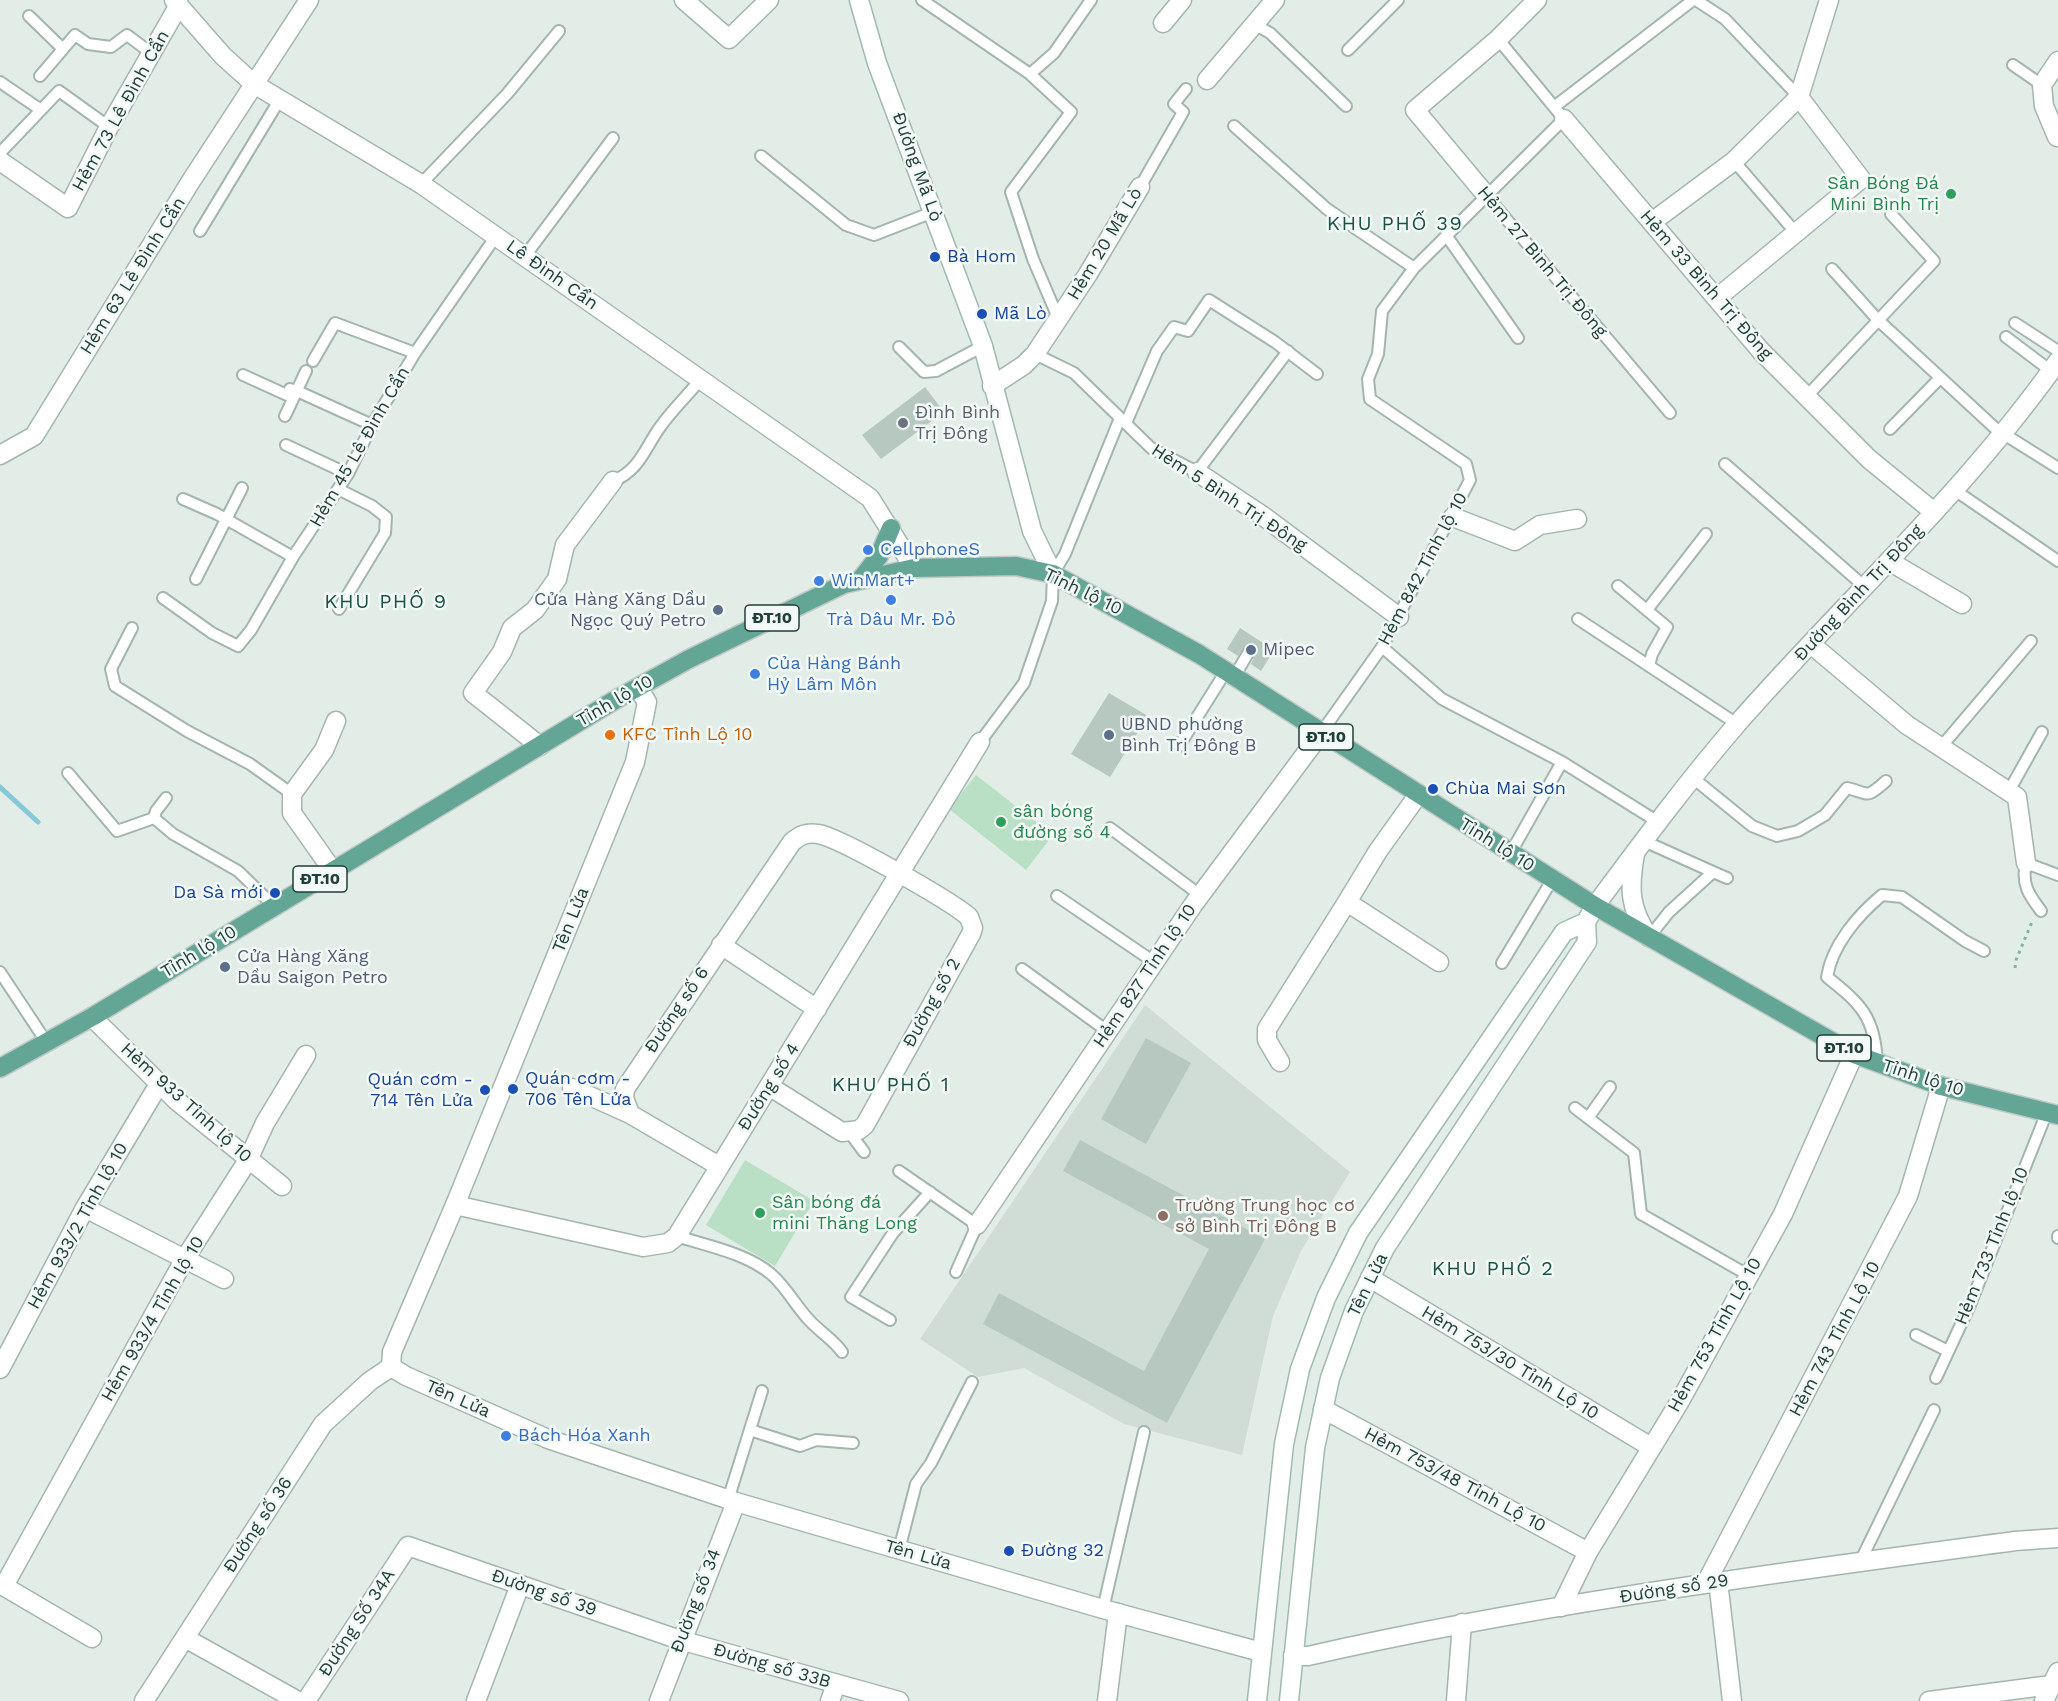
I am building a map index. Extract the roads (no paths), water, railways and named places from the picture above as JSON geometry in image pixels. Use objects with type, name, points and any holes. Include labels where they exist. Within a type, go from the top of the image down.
[{"type":"main road","points":[[861,579],[879,556],[891,528]]},
{"type":"main road","name":"Tỉnh lộ 10","points":[[0,1068],[92,1017],[540,746],[689,659],[844,584],[861,579],[914,568],[1016,566],[1053,574],[1174,640],[1552,880],[1591,914],[1649,937],[1854,1054],[1941,1086],[2052,1114]]},
{"type":"street","name":"Hẻm 63 Lê Đình Cẩn","points":[[0,455],[34,436],[309,0]]},
{"type":"street","points":[[684,0],[729,39],[769,0]]},
{"type":"street","name":"Đường Mã Lò","points":[[859,0],[877,63],[982,346],[1032,531],[1053,574]]},
{"type":"street","points":[[1163,23],[1182,0]]},
{"type":"street","points":[[1207,80],[1275,0]]},
{"type":"street","points":[[1498,39],[1537,0]]},
{"type":"street","points":[[1652,222],[1734,161],[1798,97],[1829,0]]},
{"type":"street","name":"Lê Đình Cẩn","points":[[176,3],[223,56],[254,84],[421,184],[870,498],[891,528],[914,568]]},
{"type":"street","name":"Hẻm 73 Lê Đình Cẩn","points":[[0,161],[69,208],[109,127],[176,3]]},
{"type":"street","name":"Hẻm 27 Bình Trị Đông","points":[[1486,195],[1415,110],[1498,39]]},
{"type":"street","points":[[2057,137],[2044,106],[2042,85],[2058,61]]},
{"type":"street","points":[[1717,298],[1861,179],[1798,97]]},
{"type":"street","name":"Hẻm 33 Bình Trị Đông","points":[[1559,113],[1761,351],[1869,459],[1934,512]]},
{"type":"street","name":"Hẻm 20 Mã Lò","points":[[992,386],[1024,365],[1035,354],[1059,320],[1140,186]]},
{"type":"street","name":"Đường Bình Trị Đông","points":[[1591,914],[1658,822],[1737,724],[1956,491],[2003,435],[2054,366]]},
{"type":"street","name":"Hẻm 5 Bình Trị Đông","points":[[1197,472],[1263,516],[1399,617]]},
{"type":"street","points":[[540,746],[473,693],[502,652],[512,628],[535,610],[557,579],[566,545],[613,481]]},
{"type":"street","points":[[1453,518],[1515,541],[1540,525],[1577,519]]},
{"type":"street","points":[[1889,561],[1962,604]]},
{"type":"street","points":[[1812,645],[1907,725],[2017,797],[2026,862]]},
{"type":"street","name":"Tên Lửa","points":[[638,688],[647,702],[635,762],[455,1205],[392,1352],[391,1367],[406,1376],[548,1439],[732,1501],[1261,1652]]},
{"type":"street","points":[[333,871],[292,813],[292,794],[324,750],[336,721]]},
{"type":"street","name":"Hẻm 827 Tỉnh lộ 10","points":[[977,1225],[1200,896],[1321,733]]},
{"type":"street","name":"Đường số 4","points":[[677,1236],[980,742]]},
{"type":"street","points":[[1280,1062],[1267,1040],[1267,1029],[1378,852],[1418,795]]},
{"type":"street","name":"Đường số 6","points":[[630,1114],[624,1098],[628,1081],[792,842],[800,835],[819,834],[898,874]]},
{"type":"street","points":[[1640,846],[1631,888],[1636,918],[1649,937]]},
{"type":"street","name":"Đường số 2","points":[[850,1133],[865,1125],[972,928],[972,922],[964,913],[898,874]]},
{"type":"street","points":[[1347,902],[1439,962]]},
{"type":"street","name":"Tên Lửa","points":[[1289,1701],[1310,1484],[1323,1409],[1341,1344],[1386,1248],[1587,942],[1591,914]]},
{"type":"street","name":"Tên Lửa","points":[[1257,1701],[1286,1434],[1300,1370],[1326,1298],[1368,1218],[1564,932],[1591,914]]},
{"type":"street","points":[[721,945],[817,1009]]},
{"type":"street","name":"Hẻm 933 Tỉnh lộ 10","points":[[92,1017],[159,1084],[282,1186]]},
{"type":"street","name":"Hẻm 753 Tỉnh Lộ 10","points":[[1561,1607],[1588,1552],[1680,1401],[1783,1214],[1854,1054]]},
{"type":"street","name":"Hẻm 933/4 Tỉnh lộ 10","points":[[2,1585],[184,1260],[248,1160],[265,1123],[306,1055]]},
{"type":"street","name":"Hẻm 933/2 Tỉnh lộ 10","points":[[0,1369],[85,1208],[159,1084]]},
{"type":"street","points":[[769,1086],[834,1128],[850,1133]]},
{"type":"street","name":"Hẻm 743 Tỉnh Lộ 10","points":[[1712,1582],[1908,1196],[1941,1086]]},
{"type":"street","points":[[572,1088],[630,1114],[719,1166]]},
{"type":"street","points":[[455,1205],[643,1246],[668,1243],[677,1236]]},
{"type":"street","points":[[85,1208],[224,1279]]},
{"type":"street","name":"Hẻm 753/30 Tỉnh Lộ 10","points":[[1370,1278],[1651,1447]]},
{"type":"street","name":"Đường số 36","points":[[144,1701],[323,1424],[370,1381],[391,1367]]},
{"type":"street","name":"Hẻm 753/48 Tỉnh Lộ 10","points":[[1323,1409],[1588,1552]]},
{"type":"street","name":"Đường số 34","points":[[659,1701],[732,1501]]},
{"type":"street","name":"Đường số 29","points":[[1261,1652],[1308,1656],[1462,1623],[1712,1582],[2015,1541],[2058,1538]]},
{"type":"street","name":"Đường số 39","points":[[408,1546],[680,1640]]},
{"type":"street","name":"Đường Số 34A","points":[[306,1701],[408,1546]]},
{"type":"street","points":[[1712,1582],[1732,1701]]},
{"type":"street","points":[[476,1701],[520,1584]]},
{"type":"street","points":[[2,1585],[92,1638]]},
{"type":"street","points":[[1107,1701],[1111,1611]]},
{"type":"street","points":[[1456,1701],[1462,1623]]},
{"type":"street","points":[[185,1638],[298,1701]]},
{"type":"street","name":"Đường số 33B","points":[[680,1640],[899,1701]]},
{"type":"street","points":[[830,1701],[836,1684]]},
{"type":"street","points":[[1929,1701],[2051,1686]]},
{"type":"lane","points":[[922,0],[1029,74],[1071,112],[1011,192],[1033,259],[1059,320]]},
{"type":"lane","points":[[1029,74],[1054,53],[1091,0]]},
{"type":"lane","points":[[1348,50],[1398,0]]},
{"type":"lane","points":[[1694,0],[1725,19],[1798,97]]},
{"type":"lane","name":"Hẻm 842 Tỉnh lộ 10","points":[[1321,733],[1382,646],[1453,518],[1470,480],[1466,464],[1370,399],[1368,379],[1378,354],[1382,311],[1414,268],[1486,195],[1559,113],[1694,0]]},
{"type":"lane","points":[[29,16],[63,49]]},
{"type":"lane","points":[[1254,24],[1270,33],[1346,106]]},
{"type":"lane","points":[[421,184],[507,94],[559,31]]},
{"type":"lane","points":[[40,76],[75,35],[88,44],[111,47],[127,35],[151,53]]},
{"type":"lane","name":"Hẻm 33 Bình Trị Đông","points":[[1498,39],[1559,113]]},
{"type":"lane","points":[[2013,65],[2042,85]]},
{"type":"lane","points":[[0,82],[41,110]]},
{"type":"lane","name":"Hẻm 20 Mã Lò","points":[[1140,186],[1183,112],[1174,104],[1186,89]]},
{"type":"lane","points":[[0,153],[59,91],[109,127]]},
{"type":"lane","points":[[200,231],[280,99]]},
{"type":"lane","points":[[1234,126],[1327,209],[1414,268]]},
{"type":"lane","points":[[525,256],[614,138]]},
{"type":"lane","points":[[761,156],[846,225],[874,236],[933,212]]},
{"type":"lane","points":[[1734,161],[1796,233]]},
{"type":"lane","name":"Hẻm 27 Bình Trị Đông","points":[[1486,195],[1670,413]]},
{"type":"lane","points":[[1807,396],[1934,261],[1891,214]]},
{"type":"lane","points":[[1446,235],[1518,338]]},
{"type":"lane","name":"Hẻm 45 Lê Đình Cẩn","points":[[163,598],[212,633],[238,646],[251,630],[293,558],[348,474],[372,425],[416,353],[496,236]]},
{"type":"lane","points":[[1832,269],[1878,320],[2003,435],[2058,468]]},
{"type":"lane","points":[[980,742],[1024,683],[1052,601],[1053,574],[1065,554],[1123,420],[1157,351],[1174,327],[1188,331],[1209,300],[1288,351],[1317,374]]},
{"type":"lane","points":[[313,361],[335,323],[416,353]]},
{"type":"lane","points":[[2015,323],[2058,351]]},
{"type":"lane","points":[[2006,337],[2054,366]]},
{"type":"lane","points":[[899,347],[924,372],[936,371],[982,346]]},
{"type":"lane","points":[[1197,472],[1288,351]]},
{"type":"lane","name":"Hẻm 5 Bình Trị Đông","points":[[1035,354],[1074,373],[1151,448],[1197,472]]},
{"type":"lane","points":[[285,416],[306,371]]},
{"type":"lane","points":[[243,375],[287,395],[290,389],[297,391],[372,425]]},
{"type":"lane","points":[[1890,429],[1941,378]]},
{"type":"lane","points":[[613,481],[628,475],[646,453],[658,430],[701,379]]},
{"type":"lane","points":[[286,445],[348,474]]},
{"type":"lane","points":[[1725,464],[1865,587]]},
{"type":"lane","points":[[196,579],[242,488]]},
{"type":"lane","points":[[338,489],[372,506],[386,517],[385,533],[339,609]]},
{"type":"lane","points":[[1956,491],[2058,561]]},
{"type":"lane","points":[[183,499],[226,520],[293,558]]},
{"type":"lane","points":[[1647,610],[1706,534]]},
{"type":"lane","points":[[1618,586],[1667,627],[1652,654],[1649,666]]},
{"type":"lane","points":[[1578,619],[1737,724]]},
{"type":"lane","points":[[132,628],[111,669],[115,686],[187,731],[250,764],[292,794]]},
{"type":"lane","points":[[1941,747],[2031,641]]},
{"type":"lane","points":[[1382,646],[1442,699],[1562,762],[1658,822]]},
{"type":"lane","points":[[1179,746],[1230,674],[1250,650]]},
{"type":"lane","points":[[2009,791],[2042,732]]},
{"type":"lane","points":[[1510,854],[1562,762]]},
{"type":"lane","points":[[68,773],[117,831],[154,818]]},
{"type":"lane","points":[[1693,778],[1752,826],[1777,836],[1798,831],[1825,815],[1847,788],[1867,794],[1886,782]]},
{"type":"lane","points":[[154,818],[156,811],[166,798]]},
{"type":"lane","points":[[154,818],[173,834],[238,871],[274,906]]},
{"type":"lane","points":[[1110,828],[1200,896]]},
{"type":"lane","points":[[1640,846],[1727,878]]},
{"type":"lane","points":[[2041,911],[2027,893],[2023,877],[2026,862],[2058,875]]},
{"type":"lane","points":[[1649,937],[1669,912],[1713,872]]},
{"type":"lane","points":[[1502,963],[1552,880]]},
{"type":"lane","points":[[1877,1063],[1875,1035],[1863,1010],[1848,993],[1827,976],[1828,968],[1850,927],[1871,904],[1882,894],[1902,897],[1965,941],[1984,951]]},
{"type":"lane","points":[[1057,896],[1154,962]]},
{"type":"lane","points":[[1022,969],[1107,1031]]},
{"type":"lane","points":[[0,972],[47,1043]]},
{"type":"lane","points":[[1588,1118],[1610,1087]]},
{"type":"lane","points":[[1575,1108],[1634,1153],[1641,1214],[1748,1275]]},
{"type":"lane","name":"Hẻm 733 Tỉnh lộ 10","points":[[1936,1378],[2052,1114]]},
{"type":"lane","points":[[850,1133],[864,1152]]},
{"type":"lane","points":[[899,1172],[977,1225],[956,1272]]},
{"type":"lane","points":[[890,1320],[851,1297],[893,1233],[930,1192]]},
{"type":"lane","points":[[677,1236],[734,1255],[769,1273],[790,1293],[804,1315],[822,1334],[837,1344],[842,1353]]},
{"type":"lane","points":[[1916,1335],[1948,1351]]},
{"type":"lane","points":[[899,1550],[916,1485],[931,1463],[972,1382]]},
{"type":"lane","points":[[732,1501],[762,1391]]},
{"type":"lane","points":[[1860,1562],[1934,1410]]},
{"type":"lane","points":[[750,1430],[800,1446],[816,1440],[853,1443]]},
{"type":"lane","points":[[1111,1611],[1144,1432]]},
{"type":"waterway","points":[[0,787],[38,822]]},
{"type":"place","name":"Sân Bóng Đá Mini Bình Trị","points":[[1951,194]]},
{"type":"place","name":"Bà Hom","points":[[935,257]]},
{"type":"place","name":"Mã Lò","points":[[982,314]]},
{"type":"place","name":"Đình Bình Trị Đông","points":[[903,423]]},
{"type":"place","name":"CellphoneS","points":[[868,550]]},
{"type":"place","name":"WinMart+","points":[[819,581]]},
{"type":"place","name":"Trà Dâu Mr. Đỏ","points":[[891,600]]},
{"type":"place","name":"Cửa Hàng Xăng Dầu Ngọc Quý Petro","points":[[718,610]]},
{"type":"place","name":"Mipec","points":[[1251,650]]},
{"type":"place","name":"Của Hàng Bánh Hỷ Lâm Môn","points":[[755,674]]},
{"type":"place","name":"KFC Tỉnh Lộ 10","points":[[610,735]]},
{"type":"place","name":"UBND phường Bình Trị Đông B","points":[[1109,735]]},
{"type":"place","name":"Chùa Mai Sơn","points":[[1433,789]]},
{"type":"place","name":"sân bóng đường số 4","points":[[1001,822]]},
{"type":"place","name":"Da Sà mới","points":[[275,893]]},
{"type":"place","name":"Cửa Hàng Xăng Dầu Saigon Petro","points":[[225,967]]},
{"type":"place","name":"Quán cơm - 706 Tên Lửa","points":[[513,1089]]},
{"type":"place","name":"Quán cơm - 714 Tên Lửa","points":[[485,1090]]},
{"type":"place","name":"Sân bóng đá mini Thăng Long","points":[[760,1213]]},
{"type":"place","name":"Trường Trung học cơ sở Bình Trị Đông B","points":[[1163,1216]]},
{"type":"place","name":"Bách Hóa Xanh","points":[[506,1436]]},
{"type":"place","name":"Đường 32","points":[[1009,1551]]},
{"type":"district","name":"KHU PHỐ 39","points":[[1395,224]]},
{"type":"district","name":"KHU PHỐ 9","points":[[386,602]]},
{"type":"district","name":"KHU PHỐ 1","points":[[891,1085]]},
{"type":"district","name":"KHU PHỐ 2","points":[[1493,1269]]}]
